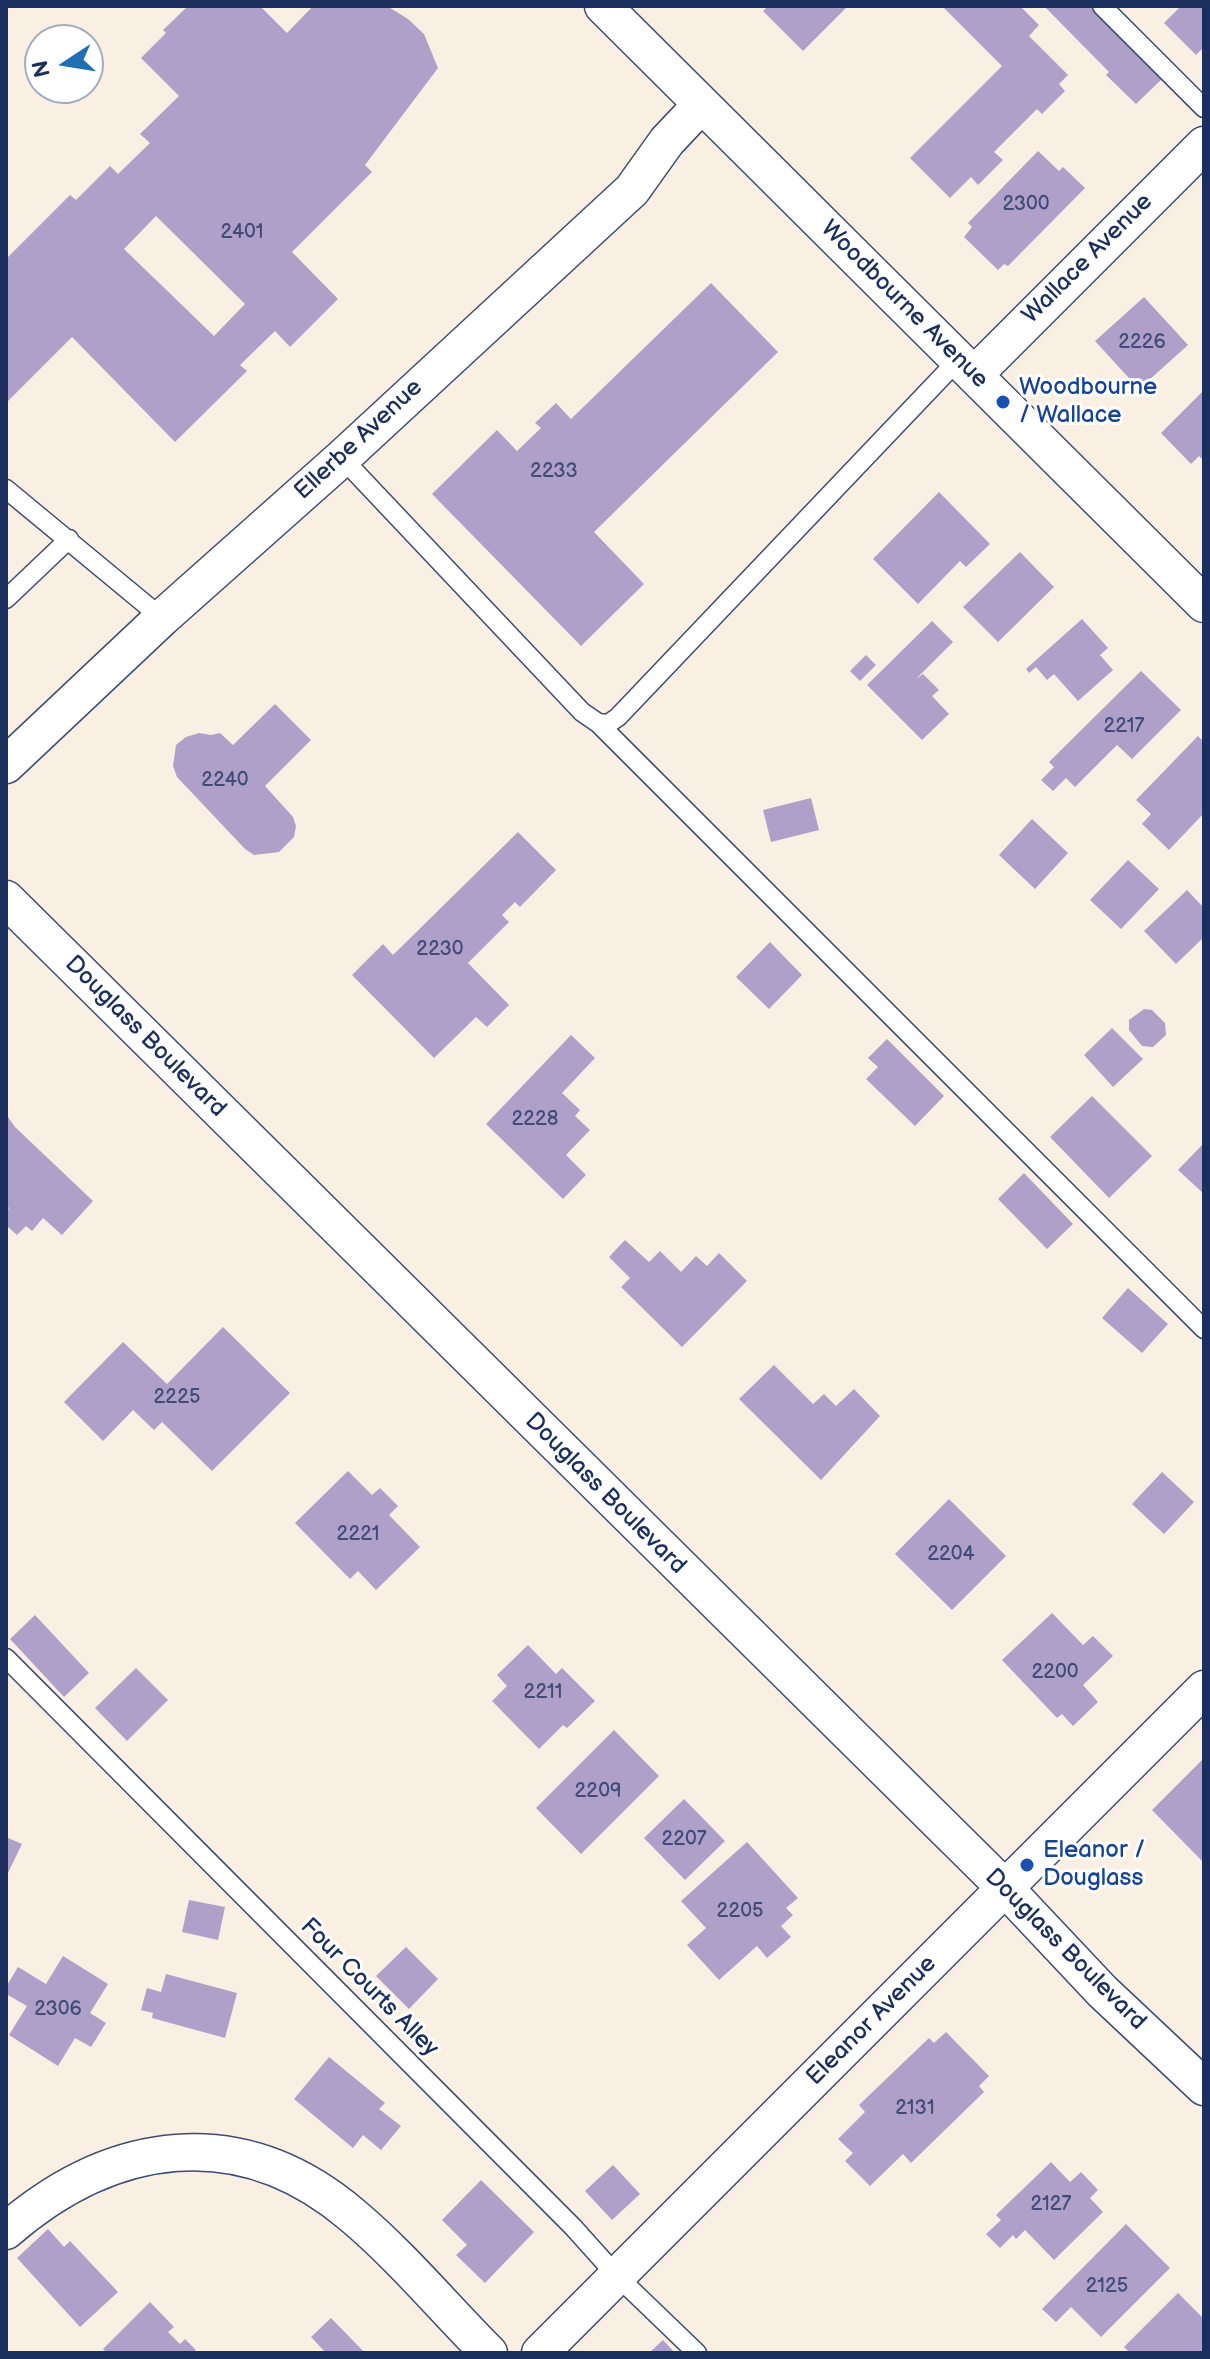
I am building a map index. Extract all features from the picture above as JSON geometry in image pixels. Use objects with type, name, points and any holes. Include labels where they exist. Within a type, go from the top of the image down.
[{"type":"street","name":"Woodbourne Avenue","points":[[603,6],[1204,604]]},
{"type":"street","name":"Ellerbe Avenue","points":[[6,765],[162,618],[342,458],[632,190],[667,141],[701,105]]},
{"type":"street","name":"Wallace Avenue","points":[[967,367],[1204,145]]},
{"type":"street","name":"Douglass Boulevard","points":[[6,899],[1005,1888],[1102,1991],[1204,2087]]},
{"type":"street","name":"Eleanor Avenue","points":[[540,2353],[1204,1689]]},
{"type":"street","points":[[6,2231],[63,2188],[130,2159],[167,2152],[230,2154],[266,2164],[314,2187],[350,2213],[405,2264],[489,2353]]},
{"type":"lane","points":[[1102,6],[1204,108]]},
{"type":"lane","points":[[598,723],[608,724],[618,717],[967,367]]},
{"type":"lane","points":[[342,458],[582,712],[598,723],[1204,1329]]},
{"type":"lane","points":[[6,489],[162,618]]},
{"type":"lane","points":[[8,592],[69,539]]},
{"type":"lane","name":"Four Courts Alley","points":[[6,1658],[573,2227],[617,2276],[697,2353]]},
{"type":"building","points":[[188,6],[260,6],[287,33],[313,6],[387,6],[424,34],[438,68],[365,165],[372,172],[292,252],[338,299],[290,347],[275,331],[240,365],[247,371],[175,442],[72,337],[6,403],[6,259],[70,195],[76,200],[110,166],[118,174],[150,143],[140,134],[179,96],[141,58],[166,33],[163,30]],"holes":[[[156,216],[245,304],[214,336],[124,249]]]},
{"type":"building","points":[[768,6],[848,6],[803,51],[763,11]]},
{"type":"building","points":[[942,6],[1020,6],[1039,25],[1029,36],[1068,75],[1059,84],[1065,91],[1042,114],[1037,109],[994,152],[1003,160],[978,185],[971,177],[950,198],[910,158],[1002,66]]},
{"type":"building","points":[[1044,6],[1090,6],[1162,79],[1136,104]]},
{"type":"building","points":[[1181,6],[1204,6],[1204,47],[1196,55],[1164,23]]},
{"type":"building","points":[[1038,151],[1059,171],[1063,167],[1085,188],[1008,266],[1004,264],[998,270],[964,237],[972,227],[968,223]]},
{"type":"building","points":[[711,283],[778,352],[594,532],[644,584],[581,646],[432,494],[497,430],[517,451],[541,428],[535,423],[556,403],[571,419]]},
{"type":"building","points":[[1144,297],[1188,345],[1139,389],[1095,341]]},
{"type":"building","points":[[1204,390],[1204,461],[1199,456],[1191,464],[1161,433]]},
{"type":"building","points":[[939,492],[990,544],[966,567],[960,561],[918,604],[873,559]]},
{"type":"building","points":[[1020,552],[1054,587],[998,642],[963,607]]},
{"type":"building","points":[[1082,619],[1108,648],[1100,655],[1113,670],[1078,701],[1054,674],[1047,680],[1036,667],[1029,673],[1026,669]]},
{"type":"building","points":[[932,621],[953,642],[916,679],[923,674],[939,690],[932,696],[949,714],[922,740],[867,685]]},
{"type":"building","points":[[866,655],[876,665],[860,681],[850,671]]},
{"type":"building","points":[[1141,671],[1181,710],[1132,759],[1117,745],[1075,787],[1066,778],[1053,791],[1041,780],[1054,767],[1049,762]]},
{"type":"building","points":[[275,704],[311,740],[265,786],[293,817],[296,826],[294,837],[279,852],[254,855],[177,777],[173,766],[176,745],[186,737],[199,733],[220,733],[233,745]]},
{"type":"building","points":[[1198,736],[1204,742],[1204,813],[1169,850],[1142,824],[1151,814],[1136,800]]},
{"type":"building","points":[[811,798],[819,830],[771,842],[763,810]]},
{"type":"building","points":[[1032,819],[1068,853],[1035,889],[999,855]]},
{"type":"building","points":[[518,832],[556,870],[520,907],[515,902],[502,915],[509,922],[468,963],[509,1005],[487,1027],[476,1017],[434,1058],[352,975],[383,944],[393,955]]},
{"type":"building","points":[[1128,860],[1159,889],[1121,929],[1090,900]]},
{"type":"building","points":[[1187,890],[1204,908],[1204,937],[1176,964],[1144,931]]},
{"type":"building","points":[[770,942],[802,975],[769,1009],[736,977]]},
{"type":"building","points":[[1144,1009],[1152,1010],[1165,1023],[1166,1035],[1153,1047],[1142,1046],[1129,1030],[1129,1020]]},
{"type":"building","points":[[1112,1028],[1143,1059],[1113,1087],[1084,1055]]},
{"type":"building","points":[[571,1035],[595,1058],[562,1093],[580,1110],[575,1116],[590,1130],[566,1155],[586,1175],[563,1199],[486,1124]]},
{"type":"building","points":[[887,1039],[944,1096],[915,1126],[866,1079],[878,1067],[868,1058]]},
{"type":"building","points":[[1092,1096],[1152,1156],[1109,1198],[1050,1137]]},
{"type":"building","points":[[6,1114],[15,1127],[93,1201],[62,1235],[43,1218],[32,1231],[26,1226],[17,1235],[6,1225],[6,1211],[9,1208],[6,1205]]},
{"type":"building","points":[[1204,1143],[1204,1194],[1178,1170]]},
{"type":"building","points":[[1024,1173],[1073,1224],[1047,1249],[998,1199]]},
{"type":"building","points":[[625,1240],[649,1262],[660,1251],[681,1272],[696,1256],[707,1266],[719,1253],[747,1281],[682,1347],[621,1287],[630,1278],[609,1257]]},
{"type":"building","points":[[1128,1288],[1168,1324],[1142,1353],[1102,1318]]},
{"type":"building","points":[[223,1327],[290,1393],[212,1471],[162,1422],[154,1430],[133,1410],[103,1441],[64,1402],[123,1342],[167,1384]]},
{"type":"building","points":[[774,1365],[813,1404],[824,1394],[836,1406],[854,1389],[880,1416],[821,1480],[739,1399]]},
{"type":"building","points":[[348,1471],[372,1495],[380,1488],[398,1506],[389,1515],[420,1547],[376,1590],[358,1571],[350,1579],[295,1523]]},
{"type":"building","points":[[1162,1472],[1194,1502],[1164,1534],[1132,1504]]},
{"type":"building","points":[[949,1499],[1006,1556],[952,1610],[895,1554]]},
{"type":"building","points":[[1052,1613],[1083,1645],[1093,1636],[1113,1656],[1083,1685],[1098,1702],[1073,1726],[1062,1714],[1057,1718],[1002,1660]]},
{"type":"building","points":[[35,1615],[89,1673],[64,1697],[10,1639]]},
{"type":"building","points":[[528,1645],[556,1674],[562,1668],[595,1701],[567,1728],[563,1725],[539,1749],[492,1701],[507,1686],[497,1675]]},
{"type":"building","points":[[136,1668],[168,1700],[127,1741],[95,1708]]},
{"type":"building","points":[[614,1730],[659,1776],[581,1854],[536,1808]]},
{"type":"building","points":[[1204,1758],[1204,1863],[1152,1810]]},
{"type":"building","points":[[684,1799],[725,1841],[685,1880],[644,1838]]},
{"type":"building","points":[[6,1837],[22,1844],[6,1877]]},
{"type":"building","points":[[747,1842],[798,1898],[786,1908],[793,1915],[781,1926],[791,1937],[767,1958],[757,1946],[719,1980],[687,1945],[706,1928],[681,1901]]},
{"type":"building","points":[[189,1900],[225,1907],[218,1940],[182,1932]]},
{"type":"building","points":[[406,1947],[438,1979],[409,2009],[376,1976]]},
{"type":"building","points":[[63,1956],[108,1984],[90,2013],[106,2023],[91,2047],[75,2038],[58,2066],[9,2035],[27,2006],[6,1994],[6,1987],[18,1967],[46,1984]]},
{"type":"building","points":[[166,1974],[237,1993],[225,2038],[152,2018],[153,2013],[141,2010],[147,1988],[161,1992]]},
{"type":"building","points":[[946,2032],[989,2076],[979,2086],[984,2092],[911,2163],[903,2154],[870,2186],[845,2161],[853,2153],[838,2139],[865,2112],[859,2105],[929,2038],[934,2043]]},
{"type":"building","points":[[329,2057],[385,2103],[379,2109],[401,2126],[381,2150],[363,2135],[353,2148],[294,2099]]},
{"type":"building","points":[[1051,2162],[1070,2182],[1081,2172],[1098,2190],[1090,2198],[1103,2212],[1054,2260],[1025,2230],[1016,2239],[1013,2235],[1000,2248],[986,2234],[1001,2220],[996,2215]]},
{"type":"building","points":[[613,2165],[640,2194],[612,2220],[585,2191]]},
{"type":"building","points":[[481,2180],[534,2232],[485,2283],[456,2255],[467,2245],[442,2220]]},
{"type":"building","points":[[1126,2224],[1170,2268],[1101,2337],[1071,2307],[1056,2322],[1042,2309]]},
{"type":"building","points":[[48,2229],[64,2247],[70,2241],[118,2292],[80,2327],[17,2258]]},
{"type":"building","points":[[1178,2293],[1204,2319],[1204,2353],[1130,2353],[1124,2347]]},
{"type":"building","points":[[150,2302],[174,2327],[168,2332],[180,2344],[185,2339],[196,2350],[193,2353],[107,2353],[103,2349]]},
{"type":"building","points":[[331,2318],[365,2353],[326,2353],[311,2337]]},
{"type":"building","points":[[663,2340],[675,2353],[649,2353]]},
{"type":"place","name":"Woodbourne / Wallace","points":[[1003,402]]},
{"type":"place","name":"Eleanor / Douglass","points":[[1027,1865]]}]
